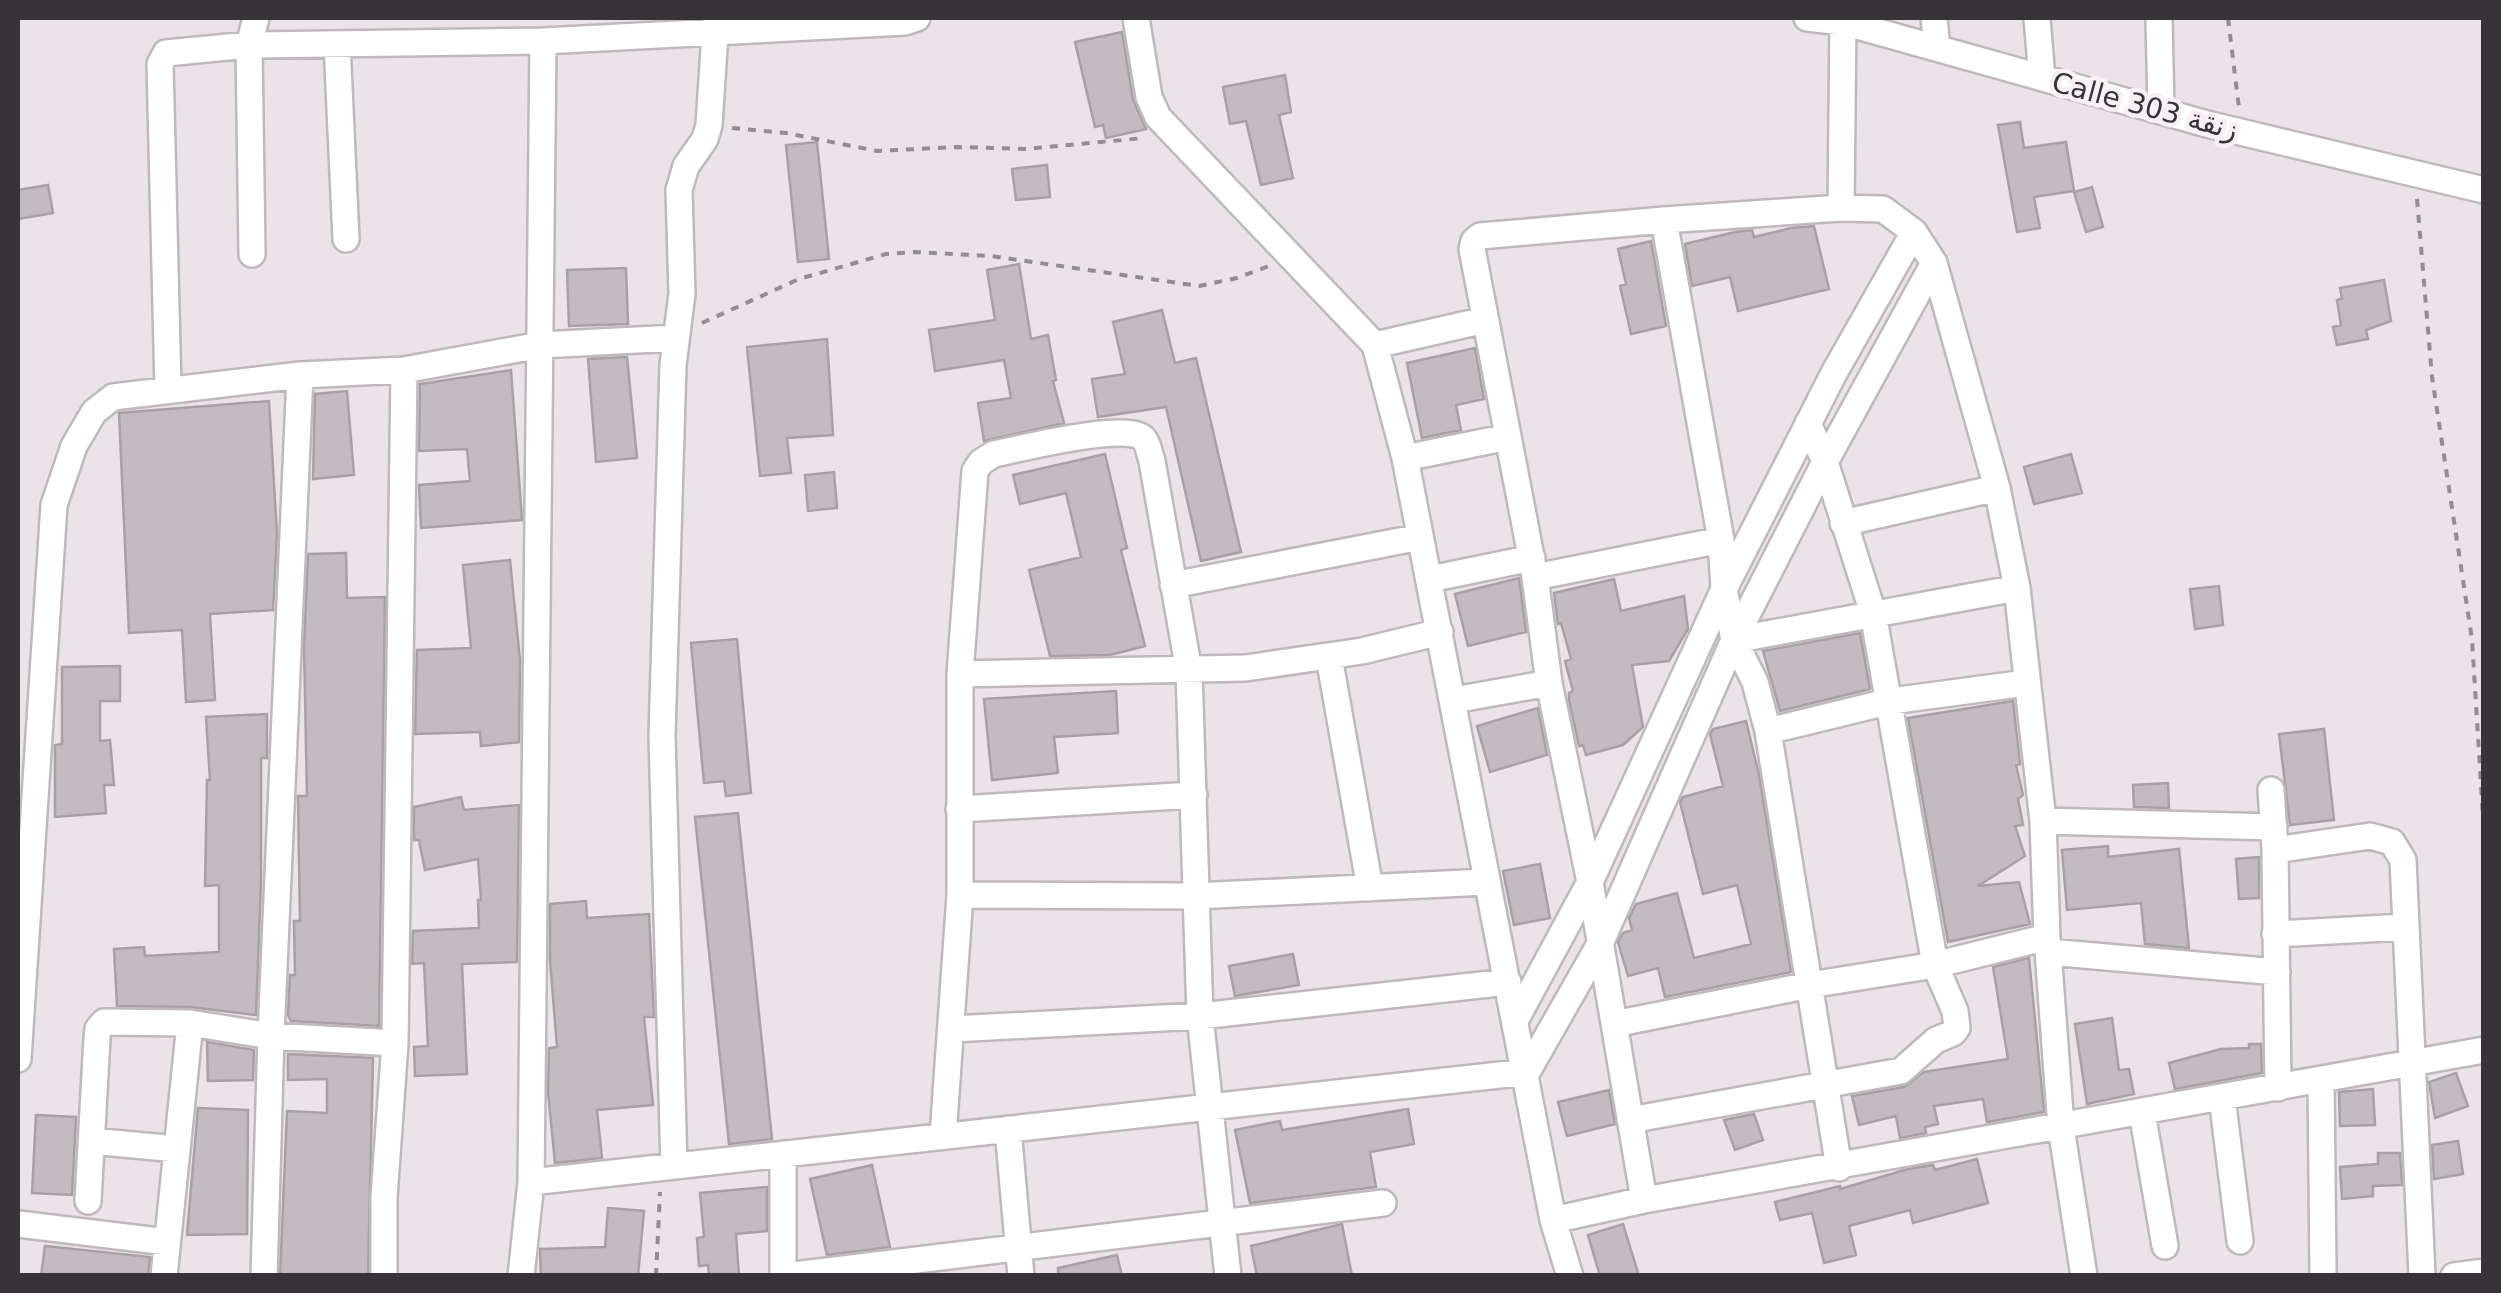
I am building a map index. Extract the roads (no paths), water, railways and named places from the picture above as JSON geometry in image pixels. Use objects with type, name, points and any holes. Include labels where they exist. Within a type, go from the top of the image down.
[{"type":"street","points":[[252,254],[249,45],[256,18]]},
{"type":"street","points":[[168,389],[160,59],[171,52],[249,45],[337,44],[398,30],[503,30],[542,41],[716,25],[905,22],[918,18]]},
{"type":"street","points":[[1136,18],[1149,97],[1158,117],[1375,345],[1406,458],[1553,1220],[1570,1276]]},
{"type":"street","name":"Calle 303 زنقة","points":[[1807,18],[1843,20],[2161,112],[2484,190]]},
{"type":"street","points":[[1934,18],[1937,48]]},
{"type":"street","points":[[2037,18],[2042,78]]},
{"type":"street","points":[[2158,18],[2161,112]]},
{"type":"street","points":[[1841,208],[1843,20]]},
{"type":"street","points":[[668,1167],[662,736],[676,338],[682,294],[679,190],[686,166],[705,139],[709,124],[716,25]]},
{"type":"street","points":[[521,1276],[530,1182],[542,41]]},
{"type":"street","points":[[337,44],[346,240]]},
{"type":"street","points":[[2454,184],[2484,174]]},
{"type":"street","points":[[1644,1200],[1590,882],[1549,683],[1534,567],[1472,249],[1480,236],[1841,208],[1884,209],[1914,232],[1934,263],[1997,488],[2017,588],[2043,821],[2062,1127],[2084,1276]]},
{"type":"street","points":[[1664,220],[1722,540],[1724,589],[1734,640],[1755,682],[1768,730],[1838,1168]]},
{"type":"street","points":[[1516,1019],[1590,882],[1724,589],[1808,423],[1914,232]]},
{"type":"street","points":[[1527,1072],[1600,944],[1734,640],[1825,462],[1934,263]]},
{"type":"street","points":[[1375,345],[1485,320]]},
{"type":"street","points":[[18,1059],[54,505],[74,446],[94,412],[113,397],[168,389],[300,375],[404,370],[540,345],[676,338]]},
{"type":"street","points":[[384,1276],[384,1197],[395,1043],[404,370]]},
{"type":"street","points":[[264,1276],[300,375]]},
{"type":"street","points":[[1630,1120],[1901,1071],[1936,1040],[1953,1033],[1958,1024],[1934,966],[1873,613],[1825,462],[1808,423]]},
{"type":"street","points":[[943,1136],[960,895],[960,674],[972,484],[981,462],[994,454],[1112,432],[1133,432],[1144,439],[1152,462],[1188,671],[1200,1016],[1228,1276]]},
{"type":"street","points":[[1406,458],[1508,437]]},
{"type":"street","points":[[1844,523],[1997,488]]},
{"type":"street","points":[[1173,585],[1420,537]]},
{"type":"street","points":[[1430,579],[1722,540]]},
{"type":"street","points":[[1734,640],[2017,588]]},
{"type":"street","points":[[960,674],[1246,668],[1329,657],[1440,632]]},
{"type":"street","points":[[1329,657],[1370,888]]},
{"type":"street","points":[[1454,700],[1549,683]]},
{"type":"street","points":[[1768,730],[1891,701],[2026,684]]},
{"type":"street","points":[[2271,790],[2278,1088]]},
{"type":"street","points":[[959,808],[1194,795]]},
{"type":"street","points":[[2043,821],[2275,839],[2370,836],[2392,842],[2399,850],[2404,866],[2422,1275]]},
{"type":"street","points":[[960,895],[1195,896],[1486,882]]},
{"type":"street","points":[[2275,934],[2404,927]]},
{"type":"street","points":[[1614,1024],[2048,944],[2276,972]]},
{"type":"street","points":[[953,1029],[1200,1016],[1508,982]]},
{"type":"street","points":[[88,1201],[97,1038],[101,1025],[108,1021],[190,1023],[271,1036],[395,1043]]},
{"type":"street","points":[[164,1276],[190,1023]]},
{"type":"street","points":[[1553,1220],[1644,1200],[2484,1050]]},
{"type":"street","points":[[530,1182],[1527,1072]]},
{"type":"street","points":[[2321,1080],[2324,1272]]},
{"type":"street","points":[[2222,1098],[2240,1241]]},
{"type":"street","points":[[2142,1112],[2164,1246]]},
{"type":"street","points":[[1008,1129],[1022,1276]]},
{"type":"street","points":[[91,1141],[177,1150]]},
{"type":"street","points":[[782,1154],[784,1276],[1383,1203]]},
{"type":"street","points":[[18,1224],[167,1242]]},
{"type":"street","points":[[2454,1276],[2484,1272]]}]
